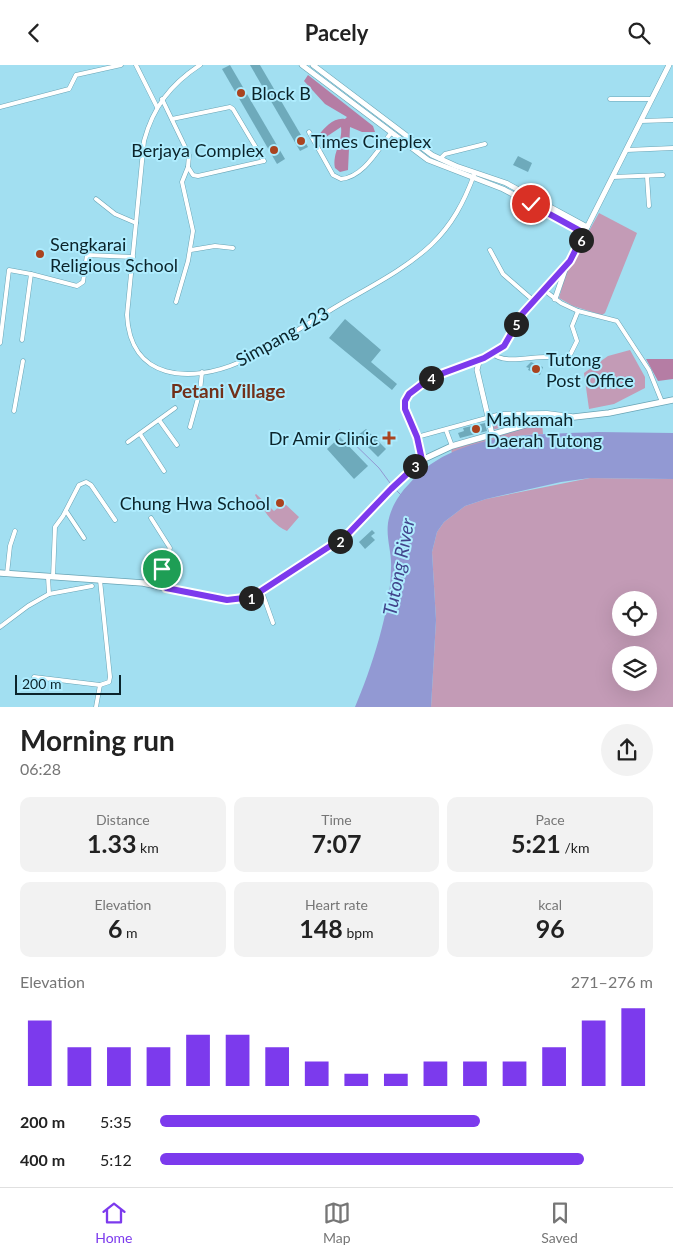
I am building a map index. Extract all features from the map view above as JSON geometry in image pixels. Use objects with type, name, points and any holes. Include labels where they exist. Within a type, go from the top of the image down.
[{"type":"main road","points":[[0,573],[143,583],[227,600],[244,599],[262,592],[354,529],[391,489],[422,460],[452,446],[539,421],[609,413],[673,400]]},
{"type":"street","points":[[0,107],[68,89],[76,75],[120,65]]},
{"type":"street","points":[[136,65],[157,107]]},
{"type":"street","name":"Simpang 123","points":[[200,65],[178,81],[162,99],[144,141],[127,315],[128,332],[134,347],[144,361],[157,369],[172,374],[202,372],[239,362],[256,354],[410,262],[431,245],[449,225],[461,206],[475,172]]},
{"type":"street","points":[[302,65],[428,160],[503,189],[584,233]]},
{"type":"street","points":[[313,65],[419,146],[440,159],[523,191],[588,227]]},
{"type":"street","points":[[555,299],[566,267],[669,65]]},
{"type":"street","points":[[162,99],[187,150],[188,167],[182,182],[193,231],[191,250],[176,302]]},
{"type":"street","points":[[610,99],[652,99]]},
{"type":"street","points":[[172,119],[230,107],[264,161],[198,176],[193,175],[188,167]]},
{"type":"street","points":[[641,121],[673,120]]},
{"type":"street","points":[[309,132],[333,175],[341,179],[351,177],[365,166],[391,133]]},
{"type":"street","points":[[440,159],[446,154],[485,143]]},
{"type":"street","points":[[626,150],[673,147]]},
{"type":"street","points":[[613,177],[663,175]]},
{"type":"street","points":[[647,176],[649,206]]},
{"type":"street","points":[[96,199],[115,214],[136,223]]},
{"type":"street","points":[[191,250],[215,246],[233,248]]},
{"type":"street","points":[[490,250],[503,274],[534,301]]},
{"type":"street","points":[[0,343],[9,270],[77,286],[83,282],[87,255],[133,257]]},
{"type":"street","points":[[492,434],[477,370],[479,362],[507,343],[519,319],[566,267]]},
{"type":"street","points":[[22,340],[31,274]]},
{"type":"street","points":[[544,291],[578,311],[617,321],[649,370],[662,402]]},
{"type":"street","points":[[492,353],[497,357],[515,359],[547,357],[568,359],[577,341],[572,326],[578,311]]},
{"type":"street","points":[[422,460],[417,437],[405,409],[406,398],[413,390],[430,378],[484,358]]},
{"type":"street","points":[[14,411],[23,361]]},
{"type":"street","points":[[464,366],[473,366],[477,370]]},
{"type":"street","points":[[190,427],[200,391],[202,372]]},
{"type":"street","points":[[128,441],[175,408]]},
{"type":"street","points":[[417,437],[446,431],[493,416],[513,413],[572,416]]},
{"type":"street","points":[[159,420],[177,445]]},
{"type":"street","points":[[446,431],[452,446]]},
{"type":"street","points":[[140,434],[164,471]]},
{"type":"street","points":[[49,595],[55,527],[66,511],[76,489],[86,482],[91,485],[115,520]]},
{"type":"street","points":[[66,511],[84,538]]},
{"type":"street","points":[[151,518],[170,548],[162,564],[166,588]]},
{"type":"street","points":[[7,574],[10,546],[15,531]]},
{"type":"street","points":[[34,677],[100,685],[109,682],[100,579]]},
{"type":"street","points":[[0,627],[28,606],[49,595],[92,586]]},
{"type":"street","points":[[262,592],[273,623]]},
{"type":"street","points":[[96,707],[100,685]]},
{"type":"shaded area","points":[[308,75],[373,126],[375,132],[362,132],[350,127],[348,170],[340,172],[335,168],[334,163],[341,127],[326,137],[318,136],[330,123],[347,117],[325,104],[304,81]]},
{"type":"shaded area","points":[[599,213],[637,233],[605,313],[602,315],[573,306],[559,298],[566,272]]},
{"type":"shaded area","points":[[630,350],[645,377],[645,388],[614,404],[589,409],[584,373],[608,356]]},
{"type":"shaded area","points":[[646,359],[673,359],[673,379],[658,381]]},
{"type":"shaded area","points":[[499,415],[546,415],[492,430],[489,418]]},
{"type":"shaded area","points":[[542,422],[543,434],[497,439],[452,454],[451,448]]},
{"type":"shaded area","points":[[590,478],[673,479],[673,707],[431,707],[436,620],[432,552],[437,532],[444,522],[465,506],[486,499]]},
{"type":"shaded area","points":[[256,494],[274,511],[284,503],[299,517],[287,531],[281,528],[268,516]]},
{"type":"water","name":"Tutong River","points":[[597,432],[673,433],[673,479],[590,478],[561,482],[486,499],[465,506],[444,522],[437,532],[432,552],[436,620],[431,707],[355,707],[379,639],[388,602],[391,568],[388,535],[389,518],[398,497],[405,488],[428,467],[449,454],[472,445],[496,439],[521,436]]},
{"type":"building","points":[[230,65],[285,159],[277,164],[222,69]]},
{"type":"building","points":[[250,65],[260,65],[308,147],[300,151]]},
{"type":"building","points":[[518,156],[532,163],[528,172],[513,165]]},
{"type":"building","points":[[345,319],[381,350],[371,362],[397,384],[392,390],[329,338]]},
{"type":"building","name":"Tutong Post Office","points":[[531,362],[543,367],[540,375],[528,370],[529,368],[526,367]]},
{"type":"building","name":"Mahkamah Daerah Tutong","points":[[485,423],[487,431],[460,438],[458,433],[464,431],[463,428]]},
{"type":"building","points":[[366,429],[386,449],[378,457],[357,436]]},
{"type":"building","points":[[340,437],[368,466],[354,479],[327,449]]},
{"type":"building","points":[[372,530],[375,533],[371,536],[375,540],[365,549],[359,542]]},
{"type":"waterway","points":[[340,430],[379,468],[390,483]]},
{"type":"waterway","points":[[396,490],[401,495]]},
{"type":"place","name":"Block B","points":[[241,93]]},
{"type":"place","name":"Times Cineplex","points":[[301,141]]},
{"type":"place","name":"Berjaya Complex","points":[[274,150]]},
{"type":"place","name":"Sengkarai Religious School","points":[[40,254]]},
{"type":"place","name":"Tutong Post Office","points":[[536,369]]},
{"type":"place","name":"Mahkamah Daerah Tutong","points":[[476,429]]},
{"type":"place","name":"Dr Amir Clinic","points":[[389,438]]},
{"type":"place","name":"Chung Hwa School","points":[[280,503]]},
{"type":"district","name":"Petani Village","points":[[228,390]]},
{"type":"route","points":[[162,569],[166,588],[227,600],[244,599],[262,592],[337,543],[354,529],[391,489],[422,460],[417,437],[404,406],[409,394],[430,378],[484,358],[504,346],[523,313],[570,261],[584,233],[531,204]]}]
